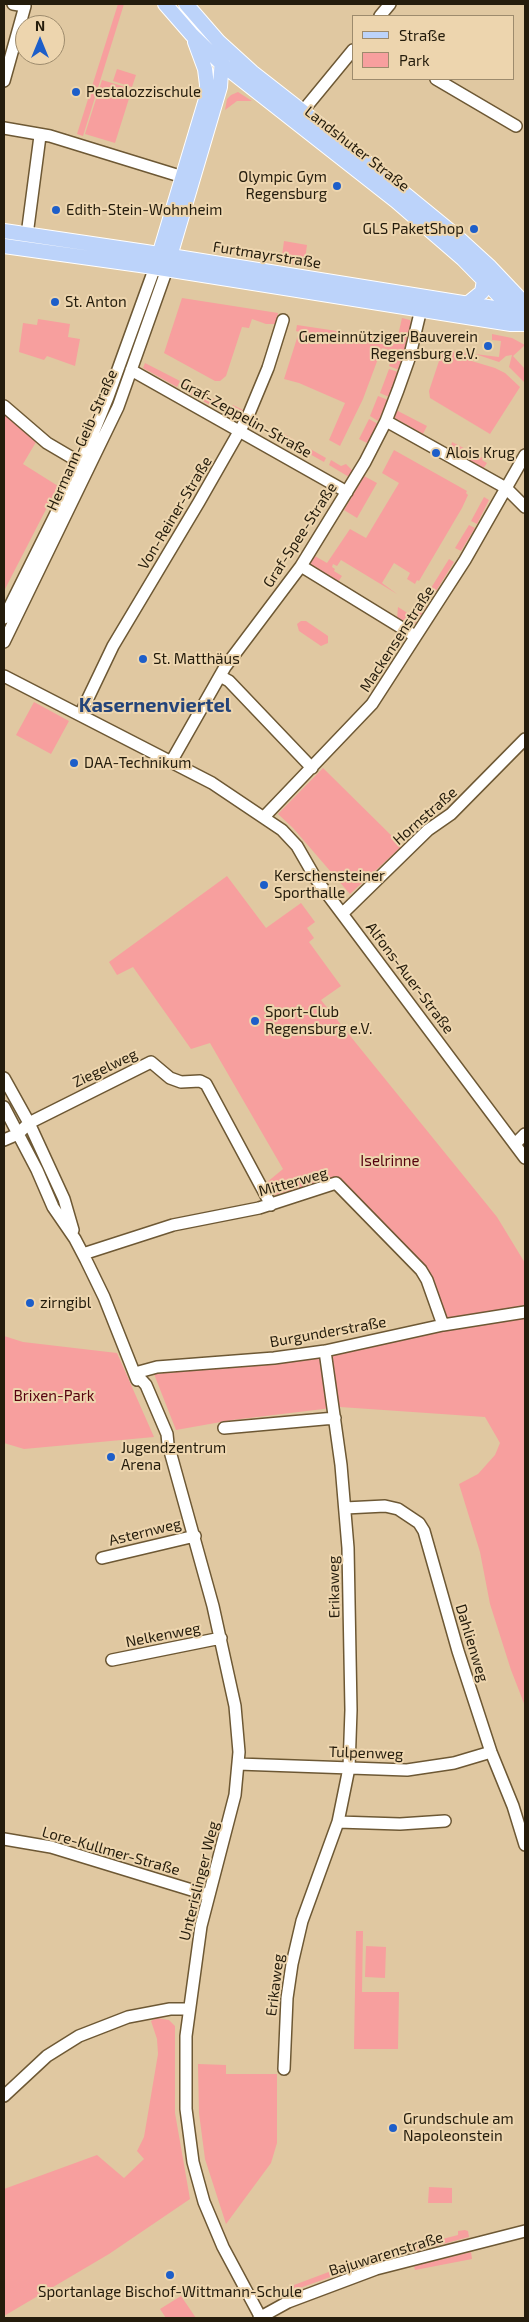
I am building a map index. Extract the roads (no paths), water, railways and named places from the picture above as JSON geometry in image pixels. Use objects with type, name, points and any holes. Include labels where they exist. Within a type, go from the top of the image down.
[{"type":"main road","name":"Landshuter Straße","points":[[165,4],[192,35],[240,80],[396,201],[484,280],[522,309]]},
{"type":"main road","name":"Landshuter Straße","points":[[186,4],[218,42],[252,72],[455,236],[490,267],[522,309],[525,323]]},
{"type":"main road","name":"Hermann-Geib-Straße","points":[[163,262],[183,177],[206,99],[205,68],[192,35]]},
{"type":"main road","name":"Hermann-Geib-Straße","points":[[163,262],[220,87],[223,65],[218,42]]},
{"type":"main road","points":[[220,87],[240,80]]},
{"type":"main road","name":"Furtmayrstraße","points":[[4,231],[421,309],[511,324],[525,323]]},
{"type":"main road","name":"Furtmayrstraße","points":[[4,246],[163,262],[466,305],[522,309]]},
{"type":"main road","points":[[466,305],[482,292],[484,280]]},
{"type":"street","points":[[4,80],[25,6],[13,4]]},
{"type":"street","points":[[381,15],[390,4]]},
{"type":"street","points":[[302,112],[352,51]]},
{"type":"street","points":[[438,80],[516,126]]},
{"type":"street","points":[[4,128],[40,136],[50,136],[183,177]]},
{"type":"street","points":[[27,235],[40,136]]},
{"type":"street","name":"Hermann-Geib-Straße","points":[[4,642],[118,407],[163,262]]},
{"type":"street","name":"Hermann-Geib-Straße","points":[[4,618],[81,463],[163,262]]},
{"type":"street","name":"Graf-Spee-Straße","points":[[171,762],[220,676],[301,566],[347,492],[386,421],[409,360],[421,309]]},
{"type":"street","name":"Von-Reiner-Straße","points":[[80,715],[113,646],[239,432],[268,368],[283,320]]},
{"type":"street","name":"Graf-Zeppelin-Straße","points":[[131,370],[347,492]]},
{"type":"street","points":[[4,406],[41,438],[81,463]]},
{"type":"street","points":[[386,421],[506,488],[525,507]]},
{"type":"street","name":"Mackensenstraße","points":[[264,817],[368,710],[465,560],[525,455]]},
{"type":"street","points":[[301,566],[415,636]]},
{"type":"street","name":"Alfons-Auer-Straße","points":[[4,676],[220,788],[282,830],[294,842],[316,879],[525,1158]]},
{"type":"street","points":[[220,676],[229,681],[312,768]]},
{"type":"street","name":"Hornstraße","points":[[343,913],[428,830],[451,814],[525,739]]},
{"type":"street","name":"Ziegelweg","points":[[29,1123],[151,1062],[170,1078],[181,1082],[200,1081],[206,1084],[271,1205]]},
{"type":"street","points":[[4,1078],[29,1123],[64,1199],[75,1239]]},
{"type":"street","points":[[4,1107],[12,1129],[53,1207],[83,1254],[135,1373]]},
{"type":"street","points":[[4,1140],[12,1129],[29,1123]]},
{"type":"street","points":[[515,1144],[525,1134]]},
{"type":"street","name":"Mitterweg","points":[[83,1254],[186,1221],[271,1205],[336,1183],[421,1270],[428,1280],[443,1325]]},
{"type":"street","name":"Burgunderstraße","points":[[135,1373],[157,1367],[274,1358],[325,1351],[443,1325],[525,1312]]},
{"type":"street","name":"Erikaweg","points":[[284,2069],[287,1998],[294,1956],[302,1921],[338,1822],[349,1768],[351,1660],[345,1508],[325,1351]]},
{"type":"street","name":"Unterislinger Weg","points":[[135,1373],[146,1385],[167,1434],[168,1444],[195,1536],[221,1638],[235,1706],[238,1764],[232,1814],[201,1926],[188,2009],[185,2068],[186,2109],[195,2169],[212,2224],[260,2318]]},
{"type":"street","points":[[224,1428],[335,1418]]},
{"type":"street","name":"Dahlienweg","points":[[345,1508],[386,1506],[398,1509],[419,1523],[424,1531],[458,1651],[491,1752],[525,1845]]},
{"type":"street","name":"Asternweg","points":[[102,1558],[195,1536]]},
{"type":"street","name":"Nelkenweg","points":[[112,1660],[221,1638]]},
{"type":"street","name":"Tulpenweg","points":[[238,1764],[407,1770],[454,1763],[491,1752]]},
{"type":"street","points":[[338,1822],[400,1824],[445,1821]]},
{"type":"street","name":"Lore-Kullmer-Straße","points":[[4,1839],[58,1849],[208,1896]]},
{"type":"street","points":[[4,2096],[47,2056],[86,2033],[104,2025],[144,2013],[177,2008],[188,2009]]},
{"type":"street","name":"Bajuwarenstraße","points":[[260,2318],[288,2302],[376,2269],[525,2231]]},
{"type":"place","name":"Pestalozzischule","points":[[76,92]]},
{"type":"place","name":"Olympic Gym Regensburg","points":[[337,186]]},
{"type":"place","name":"Edith-Stein-Wohnheim","points":[[56,210]]},
{"type":"place","name":"GLS PaketShop","points":[[474,229]]},
{"type":"place","name":"St. Anton","points":[[55,302]]},
{"type":"place","name":"Gemeinnütziger Bauverein Regensburg e.V.","points":[[488,346]]},
{"type":"place","name":"Alois Krug","points":[[436,453]]},
{"type":"place","name":"St. Matthäus","points":[[143,659]]},
{"type":"place","name":"DAA-Technikum","points":[[74,763]]},
{"type":"place","name":"Kerschensteiner Sporthalle","points":[[264,885]]},
{"type":"place","name":"Sport-Club Regensburg e.V.","points":[[255,1021]]},
{"type":"place","name":"zirngibl","points":[[30,1303]]},
{"type":"place","name":"Jugendzentrum Arena","points":[[111,1457]]},
{"type":"place","name":"Grundschule am Napoleonstein","points":[[393,2128]]},
{"type":"place","name":"Sportanlage Bischof-Wittmann-Schule","points":[[170,2275]]},
{"type":"district","name":"Kasernenviertel","points":[[155,705]]},
{"type":"park label","name":"Iselrinne","points":[[390,1161]]},
{"type":"park label","name":"Brixen-Park","points":[[54,1396]]}]
